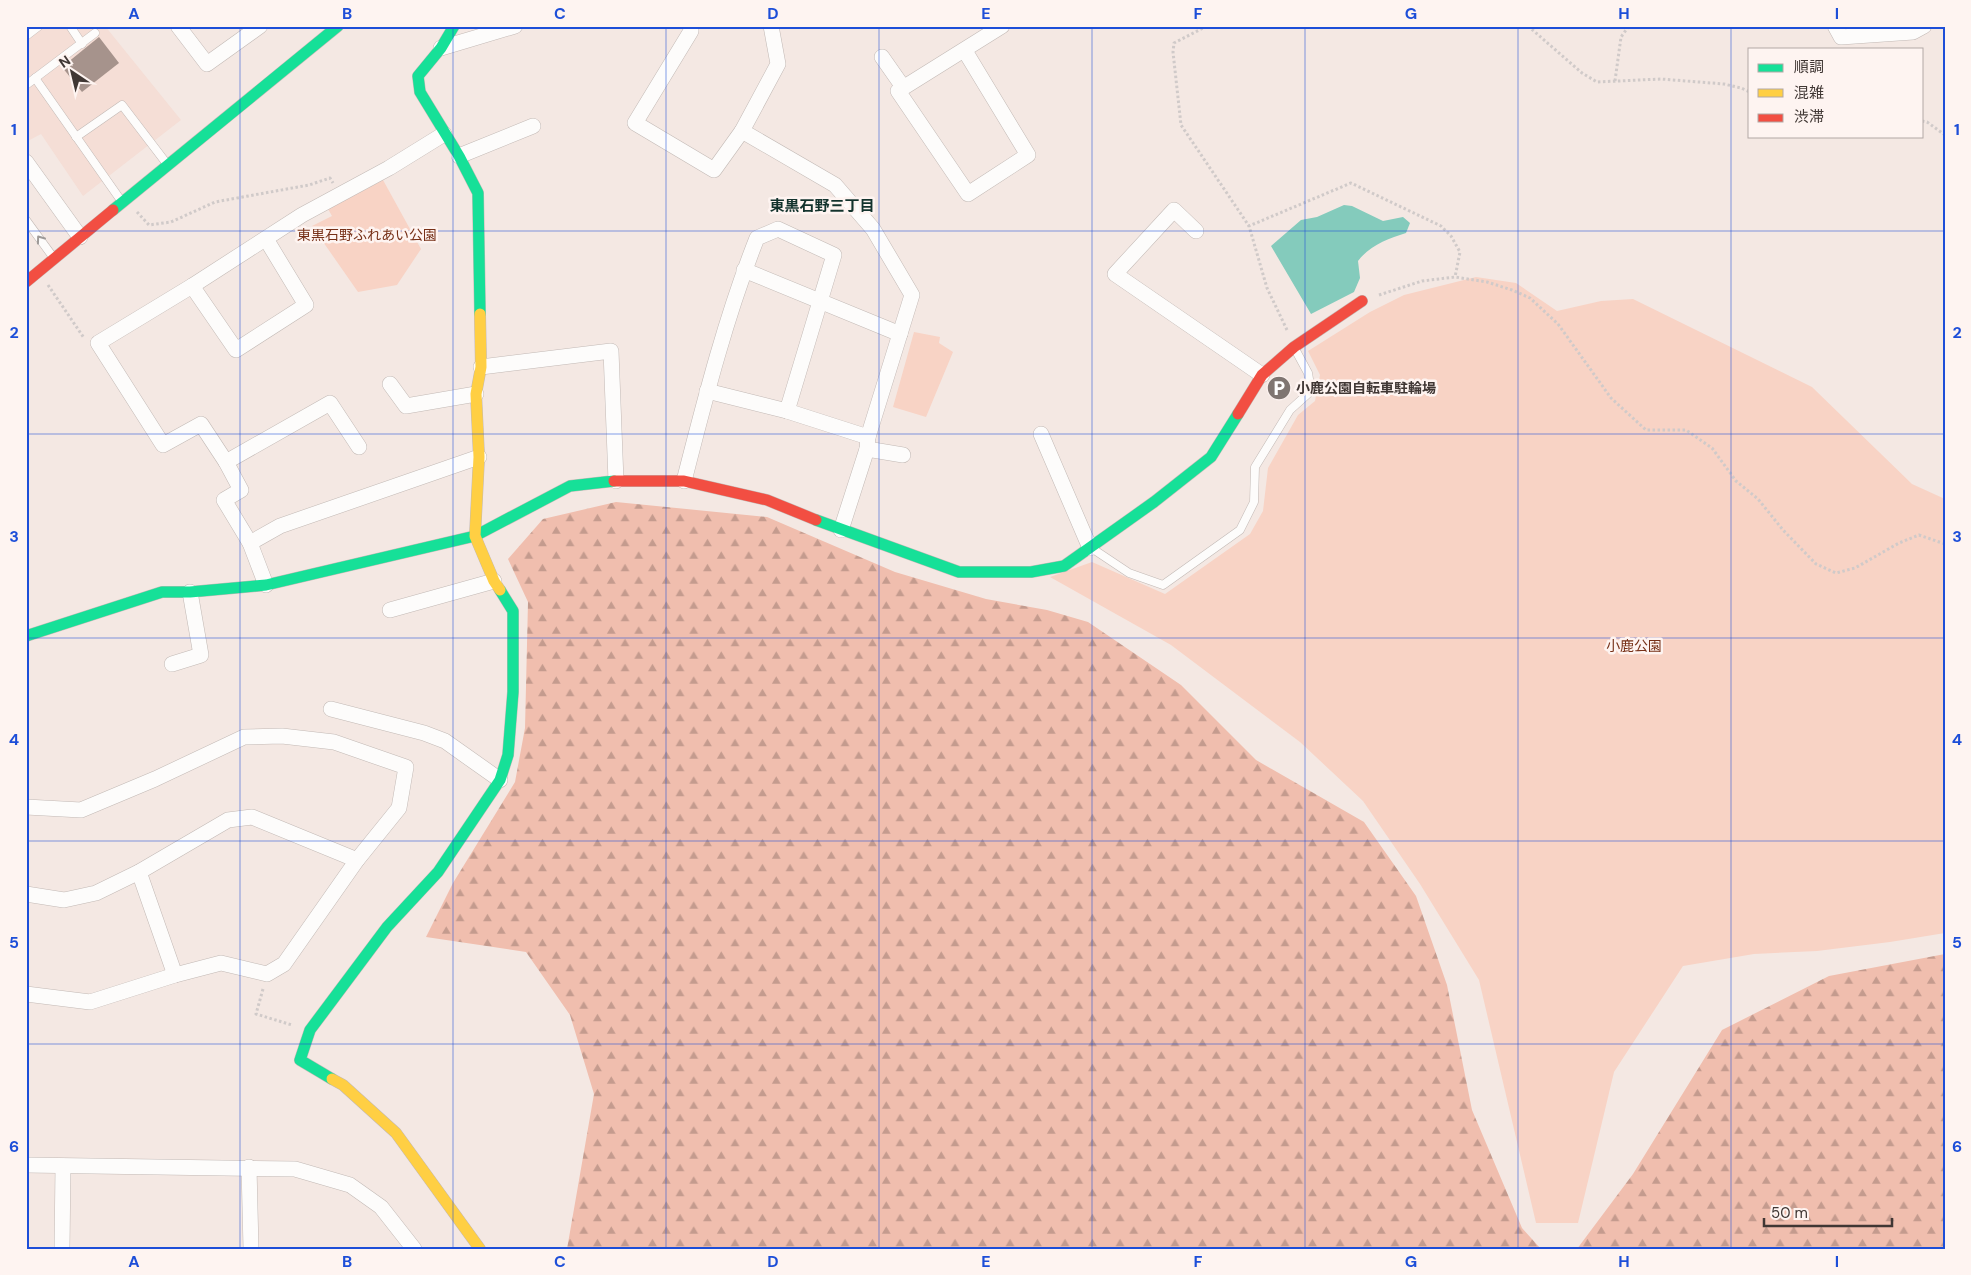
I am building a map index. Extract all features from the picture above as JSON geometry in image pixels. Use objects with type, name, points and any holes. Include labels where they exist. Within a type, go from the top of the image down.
[{"type":"street","points":[[178,26],[207,64],[260,26]]},
{"type":"street","points":[[26,282],[338,26]]},
{"type":"street","points":[[454,26],[441,48],[418,76],[420,92],[444,134],[460,156],[478,193],[481,367],[476,394],[479,457],[476,536],[494,581],[513,611],[513,692],[508,755],[500,780],[438,872],[387,927],[310,1030],[300,1060],[344,1085],[396,1133],[480,1249]]},
{"type":"street","points":[[441,48],[515,26]]},
{"type":"street","points":[[691,26],[691,31],[635,123],[714,170],[742,131],[778,64],[772,26]]},
{"type":"street","points":[[965,51],[1028,155],[968,194],[898,91],[965,51],[1002,26]]},
{"type":"street","points":[[1835,26],[1841,37],[1913,32],[1924,26]]},
{"type":"street","points":[[882,57],[903,87]]},
{"type":"street","points":[[460,156],[533,126]]},
{"type":"street","points":[[742,131],[835,185],[873,229],[912,295],[840,530]]},
{"type":"street","points":[[266,584],[250,543],[224,500],[241,490],[226,462],[201,424],[163,444],[98,343],[266,239],[444,134]]},
{"type":"street","points":[[26,162],[80,237]]},
{"type":"street","points":[[1196,231],[1174,210],[1115,274],[1262,375]]},
{"type":"street","points":[[684,481],[707,391],[744,270],[757,238],[778,229],[834,254],[787,411]]},
{"type":"street","points":[[192,286],[236,350],[306,305],[266,239]]},
{"type":"street","points":[[744,270],[900,334]]},
{"type":"street","points":[[26,636],[162,592],[190,592],[266,584],[476,536],[570,486],[616,481],[684,481],[767,500],[840,530],[959,572],[1031,572],[1064,566],[1154,502],[1211,457],[1262,375],[1294,347],[1362,301]]},
{"type":"street","points":[[481,367],[611,351],[616,481]]},
{"type":"street","points":[[390,384],[406,406],[476,394]]},
{"type":"street","points":[[707,391],[787,411],[903,455]]},
{"type":"street","points":[[226,462],[330,403],[359,447]]},
{"type":"street","points":[[1041,434],[1090,548]]},
{"type":"street","points":[[250,543],[280,526],[479,457]]},
{"type":"street","points":[[390,610],[494,581]]},
{"type":"street","points":[[172,664],[201,655],[190,592]]},
{"type":"street","points":[[331,710],[445,741],[500,780]]},
{"type":"street","points":[[26,807],[81,810],[155,779],[244,736],[282,736],[334,742],[406,767],[399,808],[357,860],[284,964],[267,974],[221,963],[175,975],[90,1002],[26,994]]},
{"type":"street","points":[[26,894],[64,900],[96,893],[140,872],[228,820],[252,817],[357,860]]},
{"type":"street","points":[[140,872],[175,975]]},
{"type":"street","points":[[26,1165],[295,1169],[350,1185],[381,1207],[414,1249]]},
{"type":"street","points":[[62,1249],[63,1166]]},
{"type":"street","points":[[248,1167],[251,1249]]},
{"type":"lane","points":[[26,36],[39,26]]},
{"type":"lane","points":[[70,26],[82,44]]},
{"type":"lane","points":[[26,85],[95,33]]},
{"type":"lane","points":[[35,78],[125,202]]},
{"type":"lane","points":[[76,137],[122,105],[168,166]]},
{"type":"lane","points":[[26,220],[54,259]]},
{"type":"lane","points":[[1090,548],[1129,573],[1163,584],[1240,530],[1254,502],[1255,467],[1290,410],[1311,391],[1308,373],[1294,347]]},
{"type":"path","points":[[1207,26],[1174,43],[1173,52],[1181,125],[1249,226],[1267,288],[1294,347]]},
{"type":"path","points":[[1528,26],[1582,73],[1598,82],[1661,80],[1724,84],[1748,91]]},
{"type":"path","points":[[1615,81],[1621,37],[1629,26]]},
{"type":"path","points":[[1924,121],[1945,135]]},
{"type":"path","points":[[125,202],[149,225],[172,222],[215,202],[309,185],[330,178],[339,195]]},
{"type":"path","points":[[1249,226],[1351,184],[1441,226],[1451,236],[1460,252],[1455,278]]},
{"type":"path","points":[[39,272],[86,341],[98,343]]},
{"type":"path","points":[[1362,301],[1422,281],[1455,278],[1487,282],[1530,298],[1558,324],[1612,398],[1646,430],[1686,430],[1712,448],[1736,481],[1758,499],[1783,530],[1816,564],[1836,573],[1855,568],[1899,543],[1919,535],[1945,544]]},
{"type":"path","points":[[267,974],[256,1014],[310,1030]]},
{"type":"shaded area","points":[[26,26],[105,26],[181,120],[83,196],[41,134],[26,142]]},
{"type":"green space","name":"東黒石野ふれあい公園","points":[[383,180],[421,249],[397,285],[358,292],[312,226],[332,216],[328,209]]},
{"type":"green space","name":"小鹿公園","points":[[1476,277],[1516,283],[1557,311],[1601,301],[1633,299],[1812,387],[1912,484],[1945,499],[1945,933],[1817,951],[1754,954],[1683,966],[1614,1072],[1578,1223],[1536,1223],[1479,980],[1420,884],[1363,801],[1300,742],[1171,645],[1050,577],[1092,562],[1165,594],[1250,534],[1263,511],[1268,468],[1298,415],[1315,401],[1320,375],[1308,351],[1370,312],[1404,295]]},
{"type":"green space","points":[[914,332],[940,337],[939,343],[953,352],[926,417],[893,407]]},
{"type":"green space","points":[[616,502],[767,517],[895,572],[986,599],[1047,610],[1088,622],[1181,685],[1256,760],[1364,822],[1416,896],[1447,985],[1472,1110],[1522,1228],[1541,1249],[567,1249],[594,1094],[570,1015],[526,952],[426,937],[453,883],[515,782],[525,728],[528,602],[508,559],[543,519]]},
{"type":"green space","points":[[1945,954],[1945,1249],[1577,1249],[1633,1174],[1722,1030],[1829,976]]},
{"type":"water","points":[[1344,205],[1352,206],[1383,221],[1403,217],[1410,223],[1406,233],[1386,240],[1374,247],[1358,261],[1360,278],[1354,292],[1311,314],[1271,246],[1301,220],[1317,217]]},
{"type":"building","points":[[99,37],[119,63],[82,92],[62,67]]},
{"type":"traffic: fast","points":[[113,210],[338,26]]},
{"type":"traffic: fast","points":[[454,26],[441,48],[418,76],[420,92],[459,156],[478,193],[480,314]]},
{"type":"traffic: fast","points":[[816,520],[959,572],[1031,572],[1064,566],[1154,502],[1211,457],[1238,414]]},
{"type":"traffic: fast","points":[[26,636],[162,592],[190,592],[266,585],[475,536],[570,486],[614,481]]},
{"type":"traffic: fast","points":[[332,1079],[300,1060],[310,1030],[387,927],[438,872],[500,780],[508,755],[513,692],[513,611],[500,590]]},
{"type":"traffic: slow","points":[[480,314],[481,367],[476,394],[479,457],[475,536],[494,581],[500,590]]},
{"type":"traffic: slow","points":[[332,1079],[343,1085],[396,1133],[480,1249]]},
{"type":"traffic: jam","points":[[26,282],[113,210]]},
{"type":"traffic: jam","points":[[1238,414],[1262,375],[1294,347],[1362,301]]},
{"type":"traffic: jam","points":[[614,481],[684,481],[767,500],[816,520]]},
{"type":"place","name":"小鹿公園自転車駐輪場","points":[[1279,388]]},
{"type":"district","name":"東黒石野三丁目","points":[[822,206]]}]
